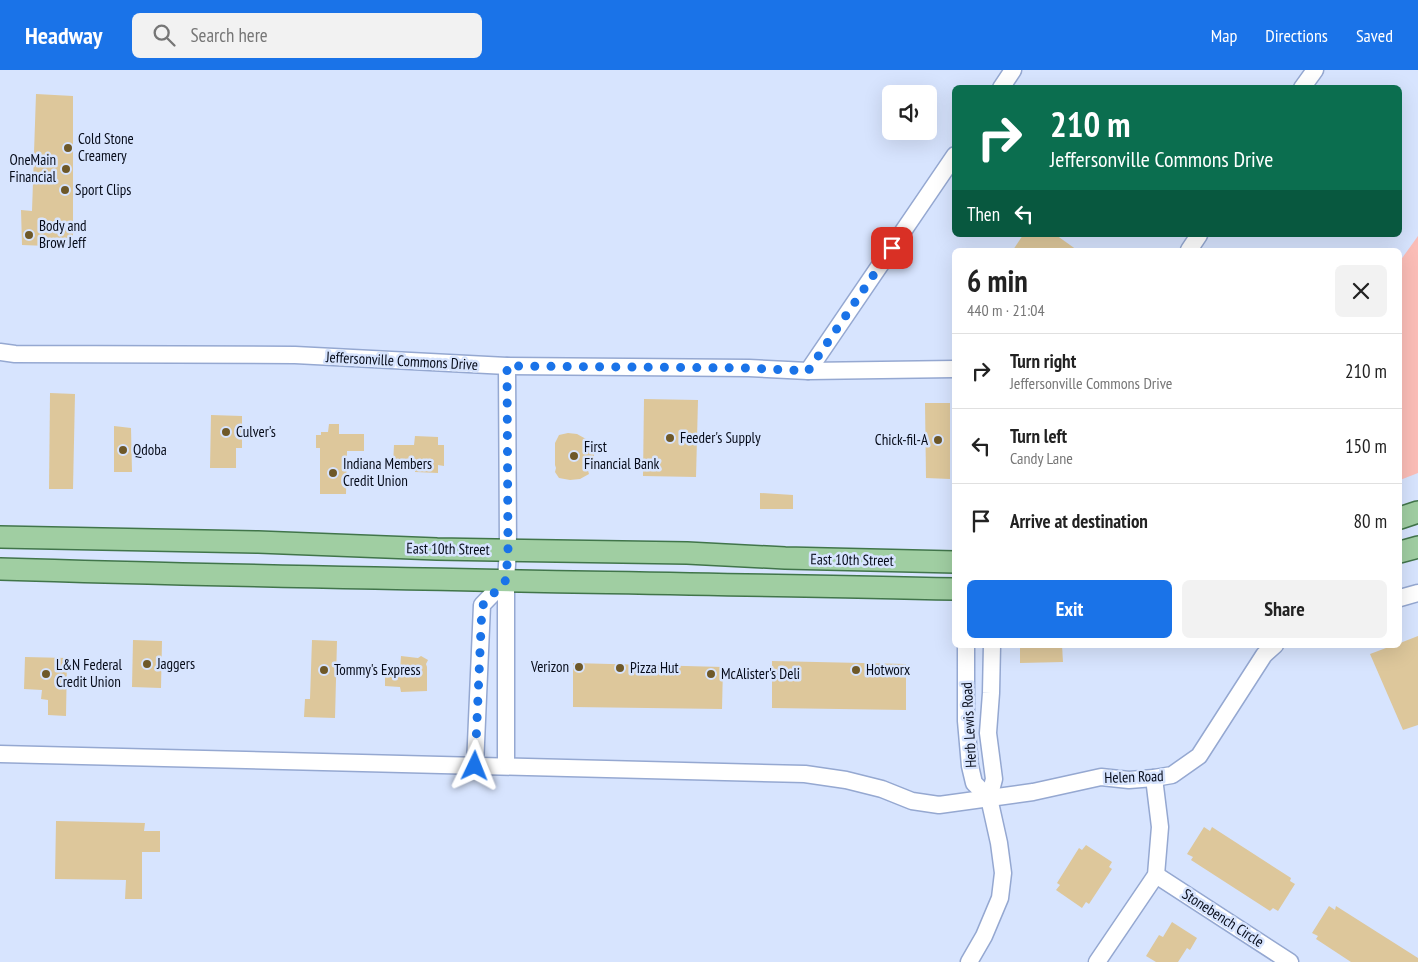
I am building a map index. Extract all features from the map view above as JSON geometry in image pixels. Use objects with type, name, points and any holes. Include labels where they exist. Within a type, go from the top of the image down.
[{"type":"main road","points":[[1402,517],[1418,512]]},
{"type":"main road","name":"East 10th Street","points":[[0,537],[258,542],[952,562]]},
{"type":"main road","points":[[1402,551],[1418,546]]},
{"type":"main road","name":"East 10th Street","points":[[0,568],[227,575],[952,589]]},
{"type":"street","points":[[1003,85],[1014,70]]},
{"type":"street","points":[[1304,85],[1315,70]]},
{"type":"street","points":[[808,371],[952,158]]},
{"type":"street","points":[[1189,248],[1198,237]]},
{"type":"street","name":"Jeffersonville Commons Drive","points":[[0,352],[15,354],[295,355],[507,366],[749,368],[808,371],[952,369]]},
{"type":"street","points":[[506,766],[507,366]]},
{"type":"street","points":[[475,766],[482,606],[506,580]]},
{"type":"street","points":[[1402,597],[1418,593]]},
{"type":"street","name":"Herb Lewis Road","points":[[966,648],[966,721],[970,766],[974,783],[990,798]]},
{"type":"street","name":"Herb Lewis Road","points":[[969,962],[984,936],[1000,898],[1003,873],[990,798],[994,779],[988,733],[992,648]]},
{"type":"street","name":"Helen Road","points":[[0,754],[806,774],[846,780],[882,789],[912,801],[940,805],[1042,790],[1101,777],[1129,780],[1172,775],[1199,756],[1264,655],[1272,648]]},
{"type":"street","points":[[1097,962],[1156,875],[1160,826],[1154,778]]},
{"type":"street","name":"Stonebench Circle","points":[[1156,875],[1290,962]]},
{"type":"shaded area","points":[[1418,236],[1418,473],[1402,479],[1402,258]]},
{"type":"building","points":[[36,94],[73,96],[73,247],[22,245],[21,210],[32,211]]},
{"type":"building","points":[[1022,237],[1059,237],[1074,248],[1014,248]]},
{"type":"building","points":[[50,393],[75,394],[73,489],[49,489]]},
{"type":"building","name":"Feeder's Supply","points":[[644,399],[698,400],[696,477],[643,476]]},
{"type":"building","name":"Chick-fil-A","points":[[925,403],[950,403],[950,479],[926,478]]},
{"type":"building","name":"Culver's","points":[[211,415],[242,416],[242,448],[236,448],[236,468],[210,468]]},
{"type":"building","name":"Indiana Members Credit Union","points":[[329,424],[339,424],[339,434],[364,434],[364,451],[347,451],[346,494],[320,494],[320,448],[316,448],[316,435],[321,435],[321,432],[328,432]]},
{"type":"building","name":"Qdoba","points":[[114,426],[131,428],[132,472],[114,472]]},
{"type":"building","name":"First Financial Bank","points":[[577,434],[586,439],[594,448],[594,468],[587,467],[589,474],[580,479],[559,478],[555,472],[555,443],[559,435]]},
{"type":"building","points":[[415,436],[438,437],[438,445],[444,445],[444,466],[438,465],[438,473],[415,472],[415,465],[393,464],[394,445],[414,445]]},
{"type":"building","points":[[760,493],[793,495],[793,509],[760,509]]},
{"type":"building","points":[[1418,636],[1418,725],[1403,730],[1370,654],[1386,648],[1402,648],[1402,642]]},
{"type":"building","name":"Jaggers","points":[[133,640],[162,641],[161,688],[132,687]]},
{"type":"building","name":"Tommy's Express","points":[[312,640],[337,641],[335,718],[304,717],[305,699],[310,699]]},
{"type":"building","points":[[1020,648],[1062,648],[1063,662],[1020,663]]},
{"type":"building","points":[[401,656],[418,658],[421,656],[428,660],[426,664],[427,691],[401,692],[400,687],[385,686],[385,672],[400,671]]},
{"type":"building","name":"L&N Federal Credit Union","points":[[25,657],[67,658],[66,716],[48,715],[48,700],[41,699],[42,690],[24,689]]},
{"type":"building","points":[[772,661],[906,664],[906,710],[772,708]]},
{"type":"building","points":[[573,663],[723,667],[722,709],[573,707]]},
{"type":"building","points":[[56,821],[145,823],[144,831],[160,831],[160,852],[142,852],[142,899],[125,899],[126,880],[55,879]]},
{"type":"building","points":[[1204,827],[1210,831],[1212,827],[1291,878],[1290,881],[1295,884],[1278,911],[1273,908],[1270,911],[1191,860],[1193,857],[1187,854]]},
{"type":"building","points":[[1086,845],[1112,862],[1109,867],[1112,869],[1089,904],[1086,902],[1082,908],[1056,890],[1060,885],[1057,883],[1079,848],[1082,850]]},
{"type":"building","points":[[1329,906],[1335,910],[1336,906],[1418,958],[1418,962],[1351,962],[1316,939],[1318,936],[1312,933]]},
{"type":"building","points":[[1172,922],[1197,938],[1190,950],[1187,948],[1178,962],[1156,962],[1146,956],[1159,935],[1163,937]]},
{"type":"place","name":"Cold Stone Creamery","points":[[68,148]]},
{"type":"place","name":"OneMain Financial","points":[[66,169]]},
{"type":"place","name":"Sport Clips","points":[[65,190]]},
{"type":"place","name":"Body and Brow Jeff","points":[[29,235]]},
{"type":"place","name":"Culver's","points":[[226,432]]},
{"type":"place","name":"Feeder's Supply","points":[[670,438]]},
{"type":"place","name":"Chick-fil-A","points":[[938,440]]},
{"type":"place","name":"Qdoba","points":[[123,450]]},
{"type":"place","name":"First Financial Bank","points":[[574,456]]},
{"type":"place","name":"Indiana Members Credit Union","points":[[333,473]]},
{"type":"place","name":"Jaggers","points":[[147,664]]},
{"type":"place","name":"Verizon","points":[[579,667]]},
{"type":"place","name":"Pizza Hut","points":[[620,668]]},
{"type":"place","name":"Tommy's Express","points":[[324,670]]},
{"type":"place","name":"Hotworx","points":[[856,670]]},
{"type":"place","name":"L&N Federal Credit Union","points":[[46,674]]},
{"type":"place","name":"McAlister's Deli","points":[[711,674]]},
{"type":"route","points":[[475,766],[482,606],[506,580],[508,550],[507,366],[749,368],[808,371],[892,248]]}]
